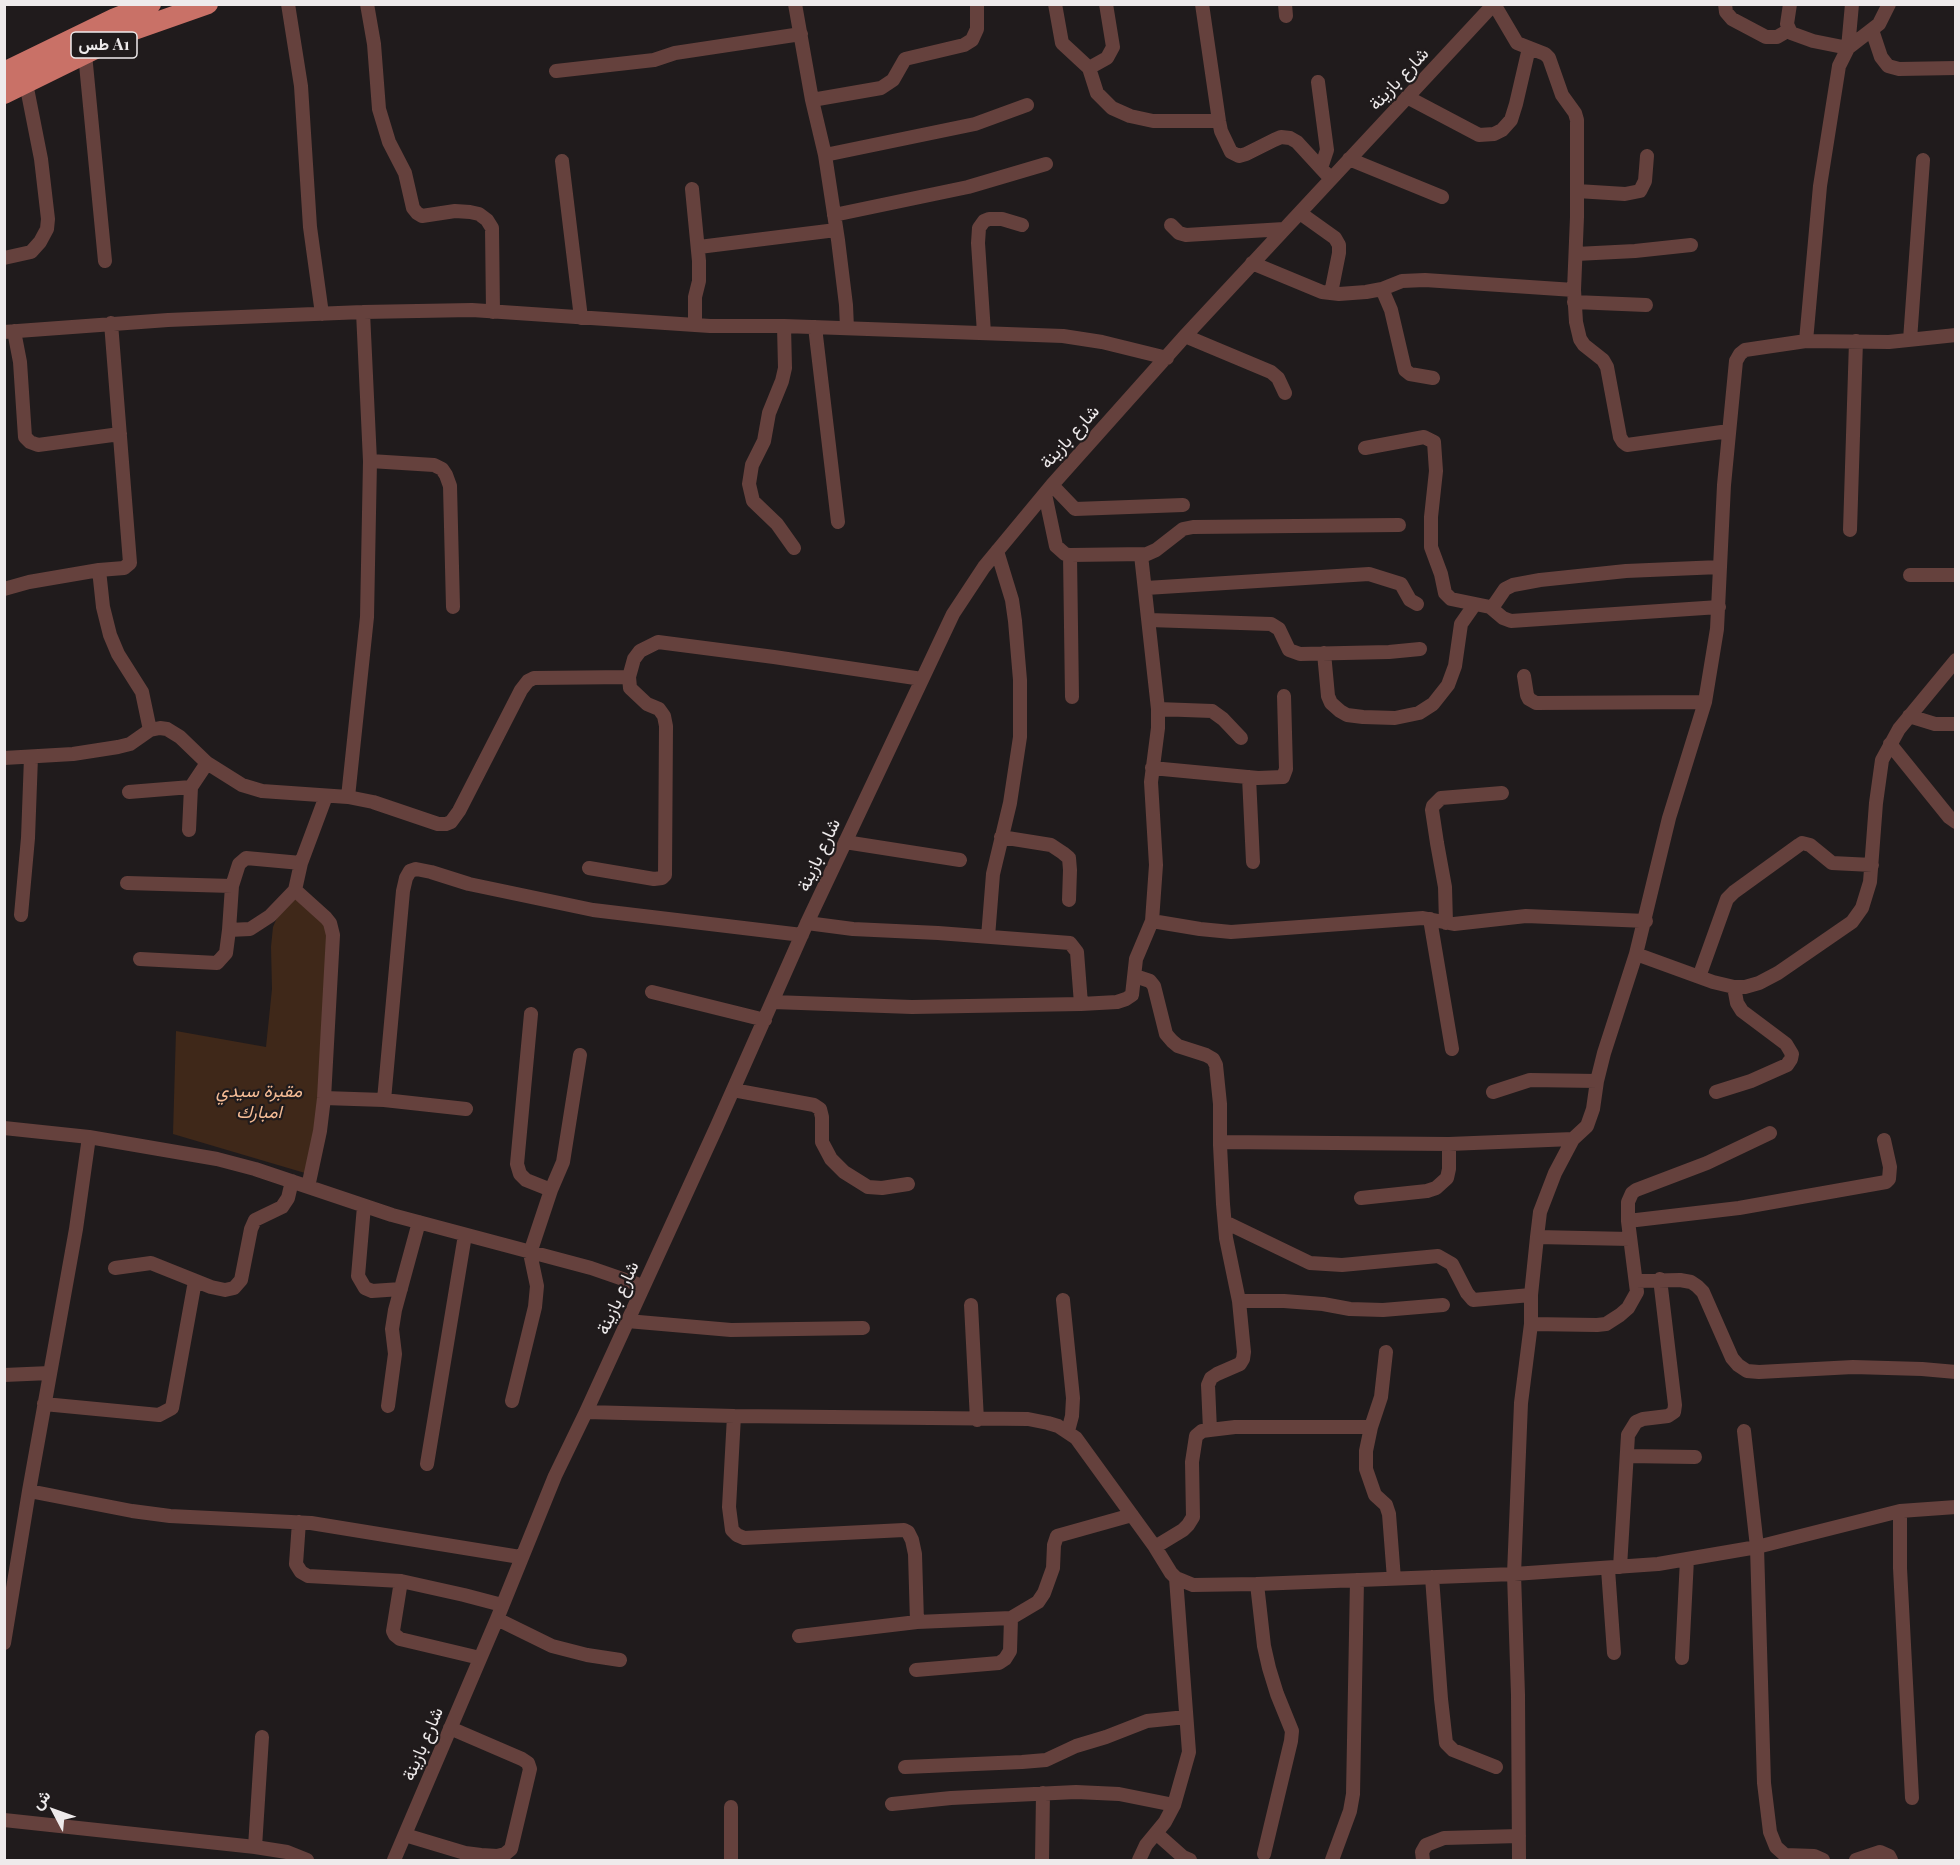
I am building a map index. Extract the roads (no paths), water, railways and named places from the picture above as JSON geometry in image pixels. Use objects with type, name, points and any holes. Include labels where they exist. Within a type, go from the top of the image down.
[{"type":"highway","name":"طس A1","points":[[4,72],[115,18],[151,4]]},
{"type":"highway","name":"طس A1","points":[[4,94],[134,30],[208,4]]},
{"type":"street","points":[[288,4],[301,86],[310,227],[322,314]]},
{"type":"street","points":[[367,4],[374,44],[379,109],[389,142],[405,173],[413,208],[422,216],[470,212],[479,214],[487,220],[492,228],[493,312]]},
{"type":"street","points":[[795,4],[812,100],[825,155],[846,305],[847,328]]},
{"type":"street","points":[[812,100],[881,88],[893,80],[905,59],[964,45],[972,40],[977,29],[977,4]]},
{"type":"street","points":[[1055,4],[1062,44],[1089,68],[1097,93],[1113,108],[1130,116],[1167,122],[1219,121]]},
{"type":"street","points":[[1089,68],[1107,58],[1113,47],[1106,4]]},
{"type":"street","points":[[1202,4],[1219,121],[1228,147],[1236,155],[1246,154],[1285,137],[1297,141],[1330,179]]},
{"type":"street","points":[[1494,4],[1517,43],[1545,54],[1549,58],[1562,95],[1575,113],[1577,120],[1574,296],[1576,322],[1580,339],[1603,360],[1607,367],[1620,437],[1627,445],[1730,431]]},
{"type":"street","name":"شارع بازينة","points":[[394,1860],[500,1612],[520,1557],[555,1476],[765,1020],[804,929],[953,614],[997,551],[1048,490],[1185,336],[1494,4]]},
{"type":"street","points":[[1725,4],[1726,12],[1732,19],[1766,38],[1777,37],[1789,30]]},
{"type":"street","points":[[1790,4],[1787,24],[1789,30],[1795,35],[1848,48],[1872,30],[1883,18],[1889,4]]},
{"type":"street","points":[[1806,341],[1820,186],[1839,66],[1848,48],[1852,4]]},
{"type":"street","points":[[1872,30],[1881,57],[1888,66],[1899,69],[1956,68]]},
{"type":"street","points":[[556,71],[654,60],[675,53],[801,34]]},
{"type":"street","points":[[1407,97],[1471,132],[1479,135],[1494,134],[1502,130],[1510,120],[1529,48]]},
{"type":"street","points":[[85,54],[105,261]]},
{"type":"street","points":[[1318,82],[1327,150],[1321,168]]},
{"type":"street","points":[[4,258],[31,252],[47,230],[48,219],[40,159],[26,83]]},
{"type":"street","points":[[825,155],[975,124],[1027,105]]},
{"type":"street","points":[[1577,191],[1625,194],[1640,191],[1645,181],[1647,156]]},
{"type":"street","points":[[1349,159],[1442,197]]},
{"type":"street","points":[[1910,340],[1923,160]]},
{"type":"street","points":[[562,161],[581,318]]},
{"type":"street","points":[[834,215],[968,187],[1046,164]]},
{"type":"street","points":[[692,189],[699,247],[695,325]]},
{"type":"street","points":[[1300,213],[1335,238],[1339,245],[1340,253],[1331,293]]},
{"type":"street","points":[[984,333],[979,228],[984,221],[989,219],[1002,219],[1022,225]]},
{"type":"street","points":[[1171,225],[1179,233],[1186,235],[1284,229]]},
{"type":"street","points":[[699,247],[836,230]]},
{"type":"street","points":[[1576,254],[1691,245]]},
{"type":"street","points":[[1252,263],[1314,289],[1331,293],[1348,294],[1382,289],[1402,281],[1425,280],[1646,305]]},
{"type":"street","points":[[1382,289],[1391,310],[1405,370],[1410,374],[1433,378]]},
{"type":"street","points":[[120,434],[38,445],[30,442],[26,436],[20,362],[9,332],[111,323],[363,312],[472,310],[695,325],[847,328],[1088,339],[1167,358]]},
{"type":"street","points":[[348,797],[366,617],[370,461],[363,312]]},
{"type":"street","points":[[4,589],[29,582],[123,568],[130,563],[111,323]]},
{"type":"street","points":[[784,326],[785,368],[769,413],[764,441],[752,465],[749,484],[753,501],[777,524],[794,548]]},
{"type":"street","points":[[815,327],[838,522]]},
{"type":"street","points":[[1519,1860],[1518,1695],[1514,1574],[1521,1403],[1531,1324],[1531,1296],[1540,1212],[1548,1189],[1573,1139],[1587,1126],[1593,1109],[1604,1053],[1646,921],[1669,818],[1705,702],[1719,607],[1724,485],[1736,361],[1740,354],[1754,348],[1806,341],[1889,342],[1956,335]]},
{"type":"street","points":[[1185,336],[1270,372],[1278,378],[1285,393]]},
{"type":"street","points":[[1850,530],[1856,341]]},
{"type":"street","points":[[1365,448],[1424,437],[1434,442],[1437,463],[1431,517],[1432,551],[1448,597],[1492,608],[1506,620],[1516,621],[1719,607]]},
{"type":"street","points":[[370,461],[434,465],[442,469],[446,475],[450,486],[453,607]]},
{"type":"street","points":[[1048,490],[1074,509],[1183,505]]},
{"type":"street","points":[[1048,490],[1056,546],[1065,554],[1070,555],[1151,553],[1183,529],[1193,527],[1399,525]]},
{"type":"street","points":[[988,937],[993,874],[1010,802],[1020,737],[1020,691],[1015,621],[1012,600],[997,551]]},
{"type":"street","points":[[1070,555],[1072,697]]},
{"type":"street","points":[[773,1002],[912,1007],[1081,1004],[1117,1002],[1132,995],[1136,959],[1152,921],[1156,865],[1151,782],[1158,728],[1158,709],[1141,555]]},
{"type":"street","points":[[1492,608],[1505,589],[1512,585],[1626,571],[1720,567]]},
{"type":"street","points":[[99,570],[103,606],[110,635],[118,654],[142,692],[150,730]]},
{"type":"street","points":[[1146,588],[1369,574],[1401,584],[1410,600],[1417,604]]},
{"type":"street","points":[[1910,575],[1956,575]]},
{"type":"street","points":[[1324,653],[1328,696],[1331,703],[1340,711],[1363,717],[1395,718],[1419,713],[1433,704],[1448,685],[1455,666],[1461,624],[1475,604]]},
{"type":"street","points":[[1149,620],[1271,624],[1279,628],[1286,646],[1293,653],[1389,652],[1420,649]]},
{"type":"street","points":[[589,868],[654,879],[662,878],[665,874],[666,726],[664,716],[659,709],[647,704],[630,688],[629,677],[634,659],[640,651],[658,642],[922,679]]},
{"type":"street","points":[[1636,954],[1699,977],[1734,987],[1745,987],[1768,979],[1852,922],[1858,916],[1865,900],[1872,865],[1882,760],[1908,716],[1956,660]]},
{"type":"street","points":[[1524,676],[1529,699],[1536,703],[1705,702]]},
{"type":"street","points":[[4,758],[73,754],[118,747],[130,744],[150,730],[160,728],[173,732],[207,763],[242,785],[262,791],[348,797],[373,802],[438,824],[446,824],[451,822],[459,811],[521,690],[528,681],[542,677],[629,677]]},
{"type":"street","points":[[1152,768],[1280,779],[1285,774],[1284,696]]},
{"type":"street","points":[[1158,709],[1212,711],[1241,738]]},
{"type":"street","points":[[1908,716],[1935,724],[1956,724]]},
{"type":"street","points":[[1890,744],[1949,818],[1956,822]]},
{"type":"street","points":[[21,915],[28,838],[31,757]]},
{"type":"street","points":[[189,830],[191,787],[207,763]]},
{"type":"street","points":[[1249,777],[1253,862]]},
{"type":"street","points":[[129,792],[191,787]]},
{"type":"street","points":[[1446,923],[1446,887],[1437,843],[1433,806],[1441,798],[1502,793]]},
{"type":"street","points":[[229,930],[250,929],[270,916],[295,890],[301,863],[326,796]]},
{"type":"street","points":[[1001,837],[1051,845],[1064,853],[1069,858],[1069,900]]},
{"type":"street","points":[[845,842],[960,860]]},
{"type":"street","points":[[1699,977],[1727,899],[1802,843],[1810,845],[1832,863],[1872,865]]},
{"type":"street","points":[[140,959],[217,963],[225,953],[232,886],[239,864],[246,858],[301,863]]},
{"type":"street","points":[[384,1100],[403,891],[410,871],[416,869],[470,884],[593,909],[804,929],[853,929],[1070,943],[1077,952],[1081,1004]]},
{"type":"street","points":[[127,883],[232,886]]},
{"type":"street","points":[[295,890],[326,918],[333,935],[324,1098],[320,1131],[308,1187]]},
{"type":"street","points":[[1152,921],[1231,932],[1430,919],[1461,924],[1526,916],[1646,921]]},
{"type":"street","points":[[1430,919],[1452,1049]]},
{"type":"street","points":[[1135,976],[1150,981],[1154,986],[1166,1034],[1172,1041],[1178,1046],[1206,1055],[1213,1059],[1216,1065],[1225,1222],[1239,1301],[1244,1352],[1243,1359],[1235,1367],[1218,1374],[1208,1385],[1210,1430]]},
{"type":"street","points":[[1716,1092],[1751,1081],[1787,1065],[1791,1059],[1790,1049],[1786,1044],[1743,1011],[1737,1003],[1734,987]]},
{"type":"street","points":[[652,992],[765,1020]]},
{"type":"street","points":[[531,1014],[517,1164],[520,1174],[526,1180],[551,1190]]},
{"type":"street","points":[[512,1401],[535,1308],[537,1286],[530,1253],[562,1162],[580,1055]]},
{"type":"street","points":[[1493,1092],[1530,1080],[1597,1081]]},
{"type":"street","points":[[733,1090],[814,1105],[820,1109],[822,1117],[822,1142],[831,1159],[844,1172],[868,1187],[882,1188],[908,1184]]},
{"type":"street","points":[[324,1098],[384,1100],[466,1109]]},
{"type":"street","points":[[4,1128],[89,1137],[217,1159],[292,1181],[364,1206],[591,1268],[643,1286]]},
{"type":"street","points":[[1531,1324],[1585,1326],[1606,1324],[1628,1308],[1636,1296],[1628,1221],[1629,1197],[1636,1190],[1707,1163],[1770,1133]]},
{"type":"street","points":[[4,1643],[76,1229],[89,1137]]},
{"type":"street","points":[[1220,1142],[1449,1144],[1573,1139]]},
{"type":"street","points":[[1628,1221],[1739,1208],[1886,1182],[1889,1179],[1890,1167],[1884,1140]]},
{"type":"street","points":[[1361,1198],[1436,1188],[1447,1178],[1449,1144]]},
{"type":"street","points":[[115,1268],[151,1263],[195,1281],[225,1290],[234,1288],[240,1280],[255,1220],[282,1207],[288,1198],[292,1181]]},
{"type":"street","points":[[364,1206],[358,1276],[361,1284],[372,1291],[401,1289]]},
{"type":"street","points":[[388,1406],[394,1354],[392,1329],[419,1222]]},
{"type":"street","points":[[1225,1222],[1310,1263],[1342,1265],[1438,1256],[1452,1264],[1473,1300],[1531,1296]]},
{"type":"street","points":[[427,1464],[465,1235]]},
{"type":"street","points":[[1537,1237],[1630,1239]]},
{"type":"street","points":[[1614,1653],[1614,1568],[1628,1435],[1636,1422],[1668,1416],[1674,1412],[1675,1405],[1660,1280]]},
{"type":"street","points":[[44,1404],[159,1415],[172,1408],[195,1281]]},
{"type":"street","points":[[1636,1281],[1691,1282],[1703,1292],[1732,1358],[1747,1371],[1853,1367],[1956,1372]]},
{"type":"street","points":[[1063,1300],[1073,1398],[1068,1431]]},
{"type":"street","points":[[1239,1301],[1284,1301],[1350,1309],[1383,1310],[1443,1305]]},
{"type":"street","points":[[971,1305],[977,1420]]},
{"type":"street","points":[[627,1321],[731,1330],[863,1328]]},
{"type":"street","points":[[1386,1352],[1381,1397],[1366,1450],[1366,1469],[1375,1495],[1386,1505],[1389,1514],[1394,1579]]},
{"type":"street","points":[[4,1375],[50,1373]]},
{"type":"street","points":[[586,1412],[1040,1421],[1058,1426],[1076,1438],[1099,1467],[1176,1578],[1193,1585],[1514,1574],[1658,1564],[1757,1546],[1900,1511],[1956,1507]]},
{"type":"street","points":[[734,1416],[729,1508],[732,1530],[737,1536],[744,1538],[904,1530],[912,1539],[915,1554],[917,1622]]},
{"type":"street","points":[[1155,1546],[1183,1530],[1193,1517],[1192,1462],[1196,1436],[1202,1431],[1235,1427],[1371,1427]]},
{"type":"street","points":[[1744,1431],[1757,1546],[1764,1783],[1770,1832],[1776,1847],[1785,1855],[1814,1856],[1823,1860]]},
{"type":"street","points":[[1627,1456],[1695,1457]]},
{"type":"street","points":[[29,1491],[132,1511],[170,1516],[299,1522],[520,1557]]},
{"type":"street","points":[[1900,1511],[1901,1579],[1912,1798]]},
{"type":"street","points":[[799,1635],[917,1622],[1011,1618],[1038,1602],[1044,1593],[1053,1568],[1054,1540],[1057,1536],[1132,1515]]},
{"type":"street","points":[[299,1522],[296,1564],[301,1572],[308,1576],[401,1581],[453,1592],[500,1612],[552,1646],[620,1660]]},
{"type":"street","points":[[1682,1658],[1688,1559]]},
{"type":"street","points":[[1432,1577],[1446,1743],[1448,1747],[1459,1753],[1496,1767]]},
{"type":"street","points":[[1139,1860],[1146,1845],[1174,1805],[1189,1752],[1176,1578]]},
{"type":"street","points":[[1332,1860],[1350,1811],[1353,1794],[1358,1580]]},
{"type":"street","points":[[401,1581],[393,1631],[395,1635],[400,1639],[480,1658]]},
{"type":"street","points":[[1257,1584],[1264,1646],[1269,1668],[1292,1731],[1264,1854]]},
{"type":"street","points":[[916,1670],[999,1663],[1010,1651],[1011,1618]]},
{"type":"street","points":[[905,1767],[1046,1760],[1076,1746],[1147,1721],[1186,1717]]},
{"type":"street","points":[[405,1834],[465,1853],[497,1856],[511,1849],[530,1769],[528,1763],[450,1728]]},
{"type":"street","points":[[255,1847],[262,1737]]},
{"type":"street","points":[[892,1804],[951,1798],[1076,1792],[1119,1794],[1174,1805]]},
{"type":"street","points":[[1042,1860],[1043,1793]]},
{"type":"street","points":[[731,1807],[731,1860]]},
{"type":"street","points":[[4,1820],[255,1847],[287,1852],[307,1860]]},
{"type":"street","points":[[1156,1833],[1183,1857],[1190,1860]]},
{"type":"street","points":[[1423,1860],[1422,1852],[1426,1845],[1444,1838],[1519,1836]]},
{"type":"street","points":[[1856,1860],[1880,1852],[1892,1860]]},
{"type":"park label","name":"مقبرة سيدي امبارك","points":[[259,1101]]}]
